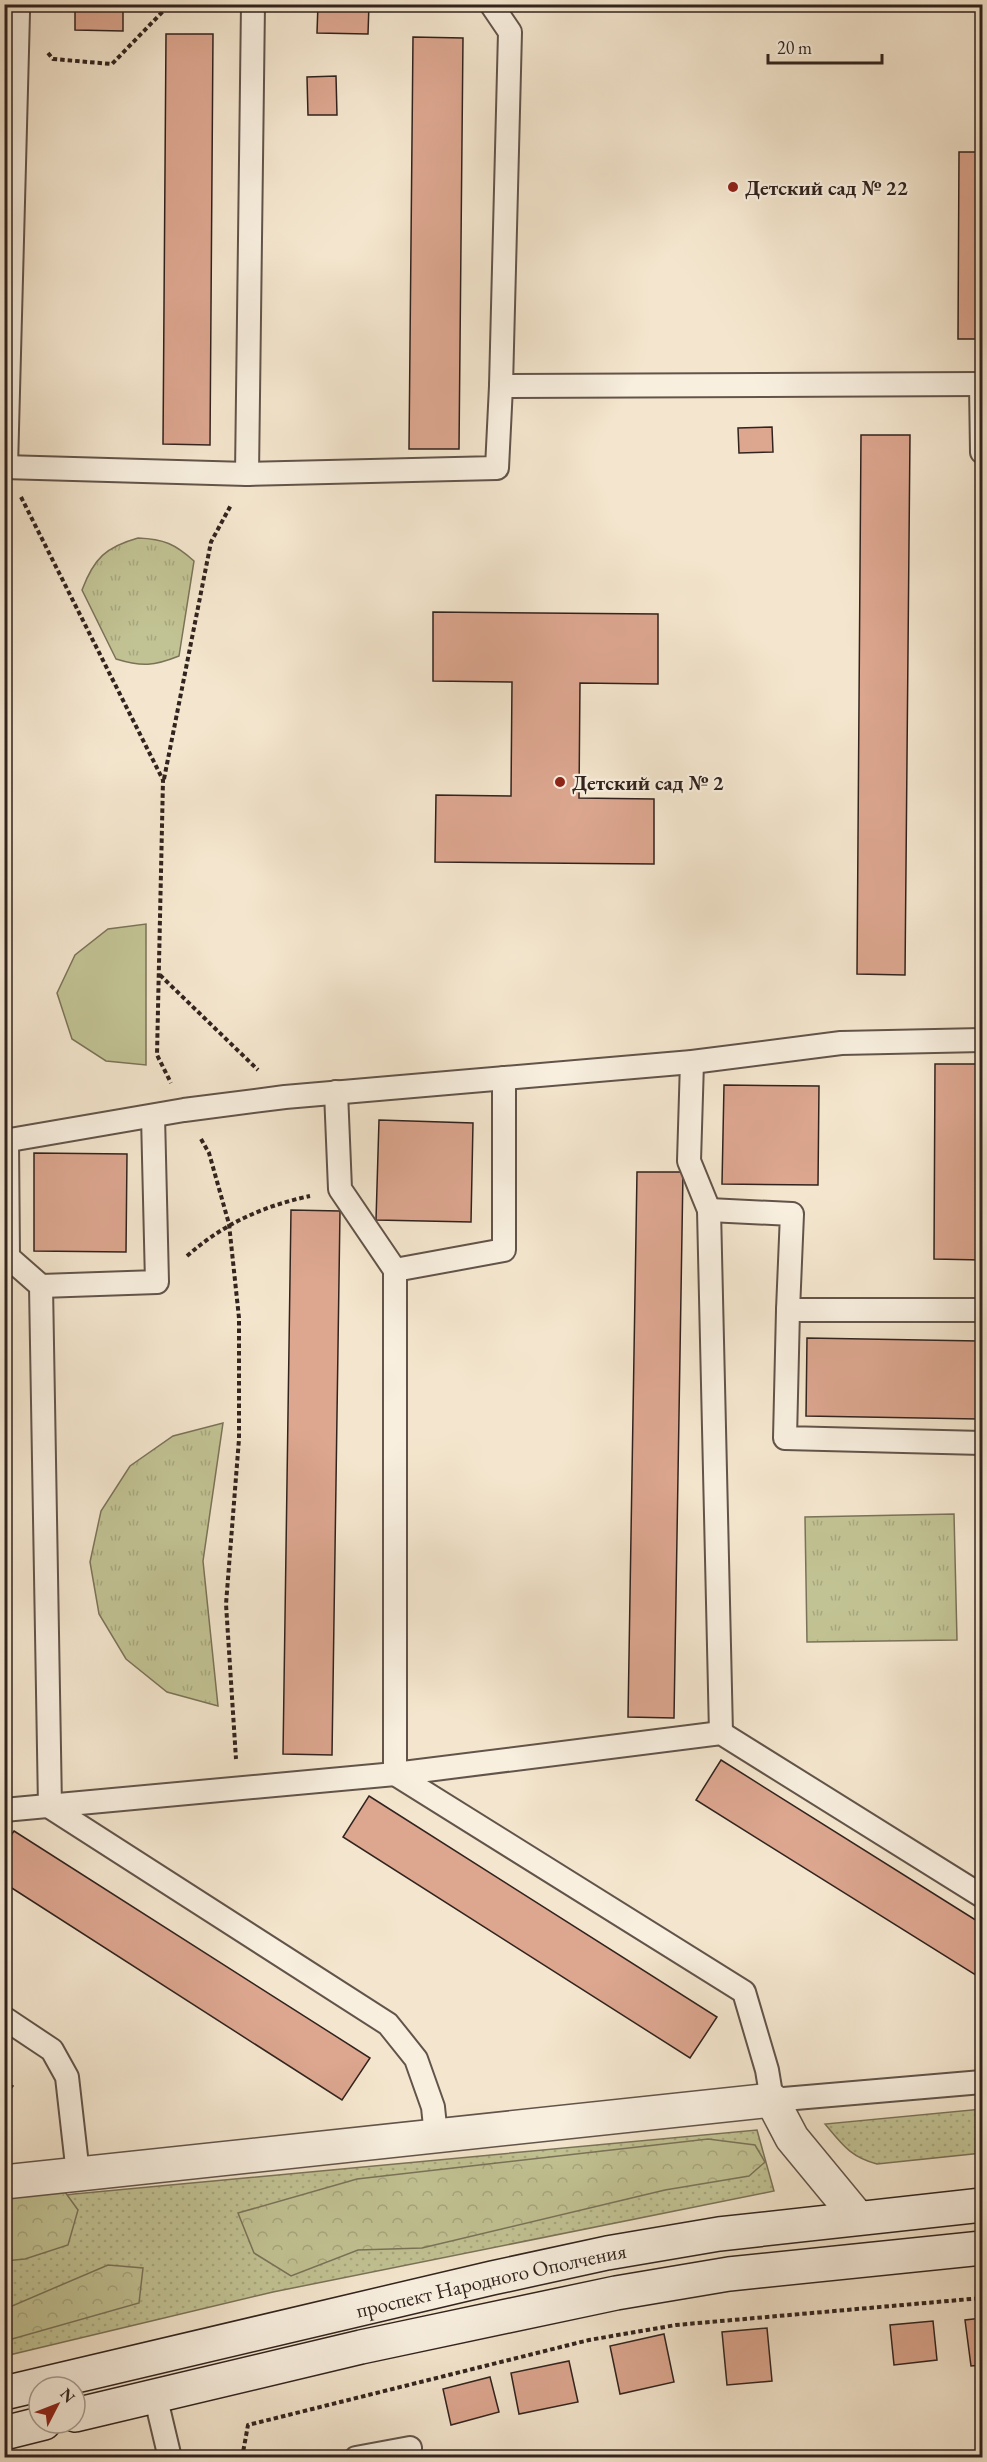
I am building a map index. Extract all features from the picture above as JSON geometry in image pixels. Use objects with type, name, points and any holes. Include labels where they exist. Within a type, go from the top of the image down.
[{"type":"main road","points":[[4,2181],[772,2100],[792,2138],[858,2218]]},
{"type":"main road","name":"проспект Народного Ополчения","points":[[4,2393],[607,2253],[719,2234],[982,2205]]},
{"type":"main road","name":"проспект Народного Ополчения","points":[[87,2412],[476,2321],[616,2293],[729,2274],[982,2248]]},
{"type":"main road","points":[[4,2433],[27,2427]]},
{"type":"lane","points":[[247,474],[253,4]]},
{"type":"lane","points":[[11,13],[5,466],[247,474],[497,468],[510,32],[491,4]]},
{"type":"lane","points":[[501,386],[982,384],[982,452]]},
{"type":"lane","points":[[153,1116],[157,1282],[41,1286],[8,1257],[6,1141],[153,1116],[285,1097],[692,1062],[841,1043],[982,1040]]},
{"type":"lane","points":[[692,1062],[689,1161],[709,1210],[721,1732]]},
{"type":"lane","points":[[395,1270],[504,1250],[504,1078]]},
{"type":"lane","points":[[336,1092],[340,1190],[395,1270],[395,1774]]},
{"type":"lane","points":[[709,1210],[792,1214],[785,1438],[982,1443]]},
{"type":"lane","points":[[41,1286],[50,1807]]},
{"type":"lane","points":[[788,1310],[982,1310]]},
{"type":"lane","points":[[4,1810],[395,1774],[721,1732],[982,1896]]},
{"type":"lane","points":[[395,1774],[744,1992],[767,2070],[772,2100],[809,2099],[982,2082]]},
{"type":"lane","points":[[50,1807],[388,2024],[416,2059],[433,2107],[436,2136]]},
{"type":"lane","points":[[4,2018],[52,2050],[68,2077],[78,2174]]},
{"type":"lane","points":[[155,2395],[170,2457]]},
{"type":"lane","points":[[356,2457],[410,2448]]},
{"type":"path","points":[[11,13],[53,59],[112,64],[170,4]]},
{"type":"path","points":[[164,780],[211,542],[247,474]]},
{"type":"path","points":[[159,975],[285,1097]]},
{"type":"path","points":[[157,1282],[198,1246],[229,1224],[276,1203],[340,1190]]},
{"type":"path","points":[[242,2457],[248,2425],[589,2340],[676,2325],[982,2298]]},
{"type":"green space","points":[[138,538],[169,544],[194,561],[179,656],[148,664],[116,659],[82,590],[91,570],[102,555],[117,545]]},
{"type":"green space","points":[[146,924],[146,1065],[106,1061],[72,1039],[57,993],[75,955],[108,929]]},
{"type":"green space","points":[[223,1423],[203,1561],[218,1706],[167,1692],[126,1659],[99,1614],[90,1562],[101,1511],[130,1466],[173,1436]]},
{"type":"green space","points":[[954,1514],[957,1640],[807,1642],[805,1517]]},
{"type":"green space","points":[[982,2109],[982,2153],[877,2164],[853,2154],[825,2124]]},
{"type":"green space","points":[[757,2130],[774,2191],[273,2292],[5,2356],[4,2204],[74,2194]]},
{"type":"green space","points":[[708,2139],[755,2145],[765,2162],[749,2176],[665,2190],[422,2248],[358,2250],[291,2276],[254,2253],[238,2213],[357,2179]]},
{"type":"green space","points":[[5,2182],[60,2185],[78,2210],[68,2245],[25,2259],[5,2261]]},
{"type":"green space","points":[[108,2265],[143,2268],[139,2303],[5,2341],[5,2309]]},
{"type":"building","points":[[75,4],[123,4],[123,31],[75,30]]},
{"type":"building","points":[[318,4],[369,4],[368,34],[317,33]]},
{"type":"building","points":[[166,34],[213,34],[210,445],[163,444]]},
{"type":"building","points":[[413,37],[463,38],[459,449],[409,449]]},
{"type":"building","points":[[336,76],[337,115],[308,115],[307,77]]},
{"type":"building","points":[[959,152],[982,152],[982,339],[958,339]]},
{"type":"building","points":[[772,427],[773,452],[739,453],[738,428]]},
{"type":"building","points":[[861,435],[910,435],[905,975],[857,974]]},
{"type":"building","points":[[433,612],[658,614],[658,684],[580,683],[579,798],[654,799],[654,864],[435,862],[436,795],[511,796],[512,682],[433,681]]},
{"type":"building","points":[[935,1064],[980,1064],[979,1168],[982,1168],[982,1260],[934,1259]]},
{"type":"building","points":[[724,1085],[819,1086],[818,1185],[722,1184]]},
{"type":"building","points":[[379,1120],[473,1123],[471,1222],[376,1220]]},
{"type":"building","points":[[34,1153],[127,1154],[126,1252],[34,1251]]},
{"type":"building","points":[[637,1172],[683,1172],[674,1718],[628,1717]]},
{"type":"building","points":[[291,1210],[340,1211],[332,1755],[283,1754]]},
{"type":"building","points":[[807,1338],[979,1341],[978,1419],[806,1416]]},
{"type":"building","points":[[721,1760],[982,1924],[982,1979],[696,1800]]},
{"type":"building","points":[[369,1796],[717,2017],[690,2058],[343,1837]]},
{"type":"building","points":[[14,1831],[370,2058],[342,2100],[4,1883],[4,1845]]},
{"type":"building","points":[[4,2081],[13,2086],[4,2099]]},
{"type":"building","points":[[982,2318],[982,2365],[971,2366],[965,2320]]},
{"type":"building","points":[[933,2321],[937,2360],[894,2365],[890,2325]]},
{"type":"building","points":[[767,2328],[772,2381],[727,2385],[722,2332]]},
{"type":"building","points":[[664,2334],[674,2382],[620,2394],[610,2346]]},
{"type":"building","points":[[569,2361],[578,2402],[519,2414],[511,2373]]},
{"type":"building","points":[[490,2377],[499,2412],[451,2425],[443,2389]]},
{"type":"place","name":"Детский сад № 22","points":[[733,187]]},
{"type":"place","name":"Детский сад № 2","points":[[560,782]]}]
